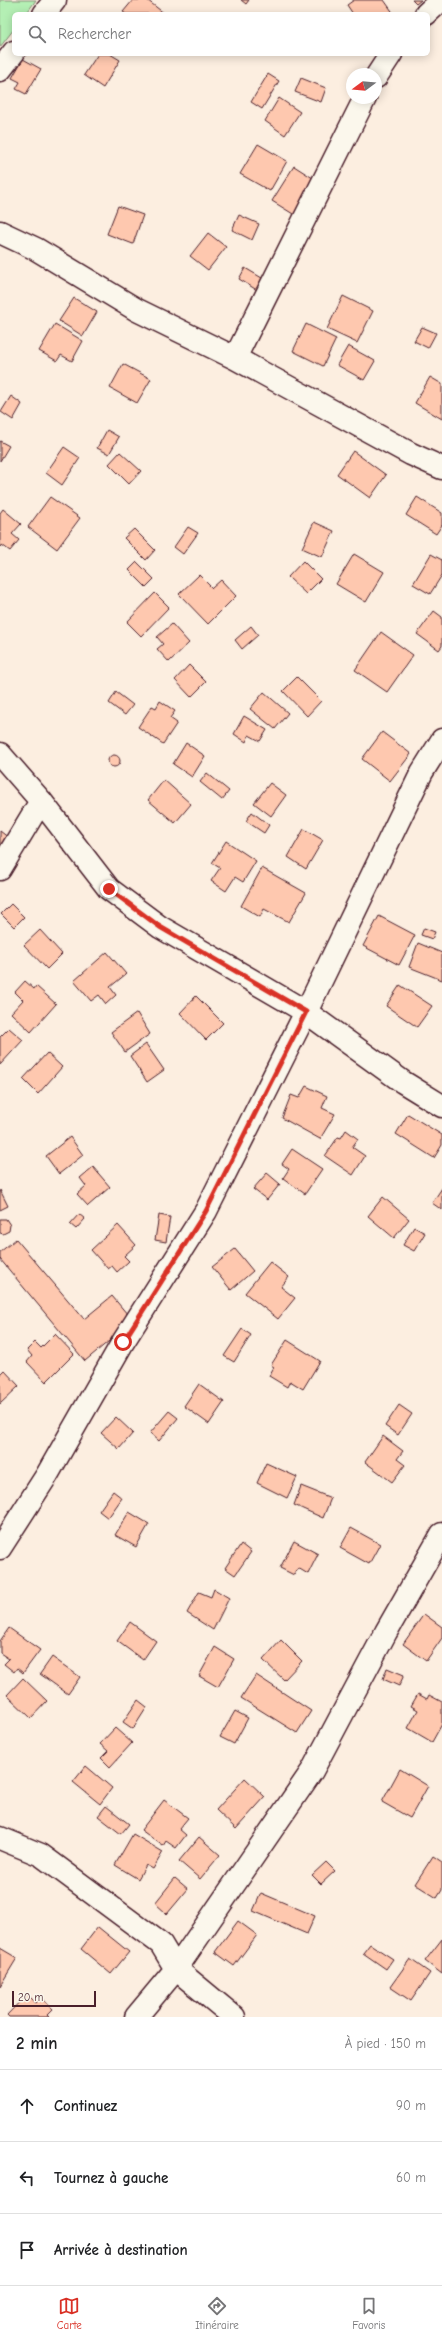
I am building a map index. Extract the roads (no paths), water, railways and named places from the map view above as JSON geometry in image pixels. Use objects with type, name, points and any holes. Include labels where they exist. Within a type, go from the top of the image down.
[{"type":"street","points":[[46,12],[55,0]]},
{"type":"street","points":[[428,12],[441,0]]},
{"type":"street","points":[[0,70],[12,55]]},
{"type":"street","points":[[381,68],[390,56]]},
{"type":"street","points":[[235,358],[362,104]]},
{"type":"street","points":[[0,232],[36,249],[137,310],[235,358],[411,454],[442,468]]},
{"type":"street","points":[[0,1548],[47,1475],[123,1342],[206,1211],[306,1012],[422,772],[442,740]]},
{"type":"street","points":[[0,754],[41,801],[109,889],[160,927],[306,1012],[403,1082],[442,1106]]},
{"type":"street","points":[[0,869],[41,801]]},
{"type":"street","points":[[136,2017],[176,1969],[312,1771],[386,1632],[442,1534]]},
{"type":"street","points":[[0,1838],[41,1855],[161,1944],[176,1969],[234,2017]]}]
